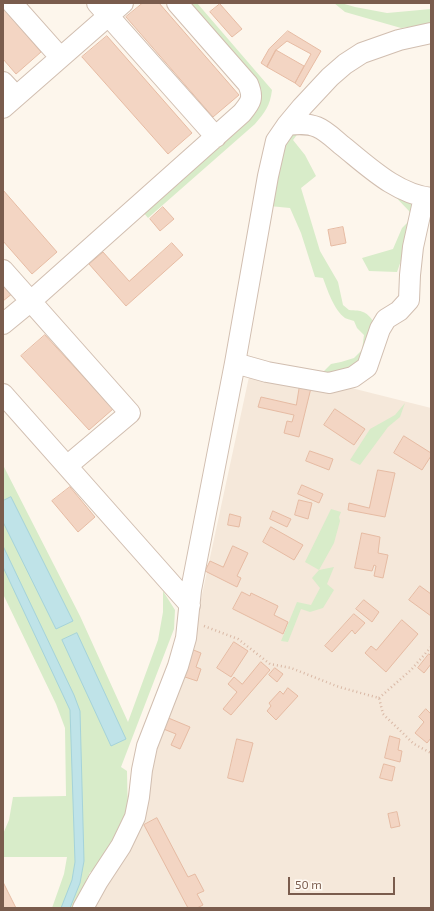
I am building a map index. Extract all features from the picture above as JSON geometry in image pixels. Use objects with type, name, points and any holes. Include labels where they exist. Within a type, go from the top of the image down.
[{"type":"street","points":[[12,3],[60,57]]},
{"type":"street","points":[[3,324],[216,137],[242,113],[249,104],[252,94],[248,84],[177,3]]},
{"type":"street","points":[[3,82],[10,102],[60,57],[109,7],[216,137]]},
{"type":"street","points":[[83,908],[98,881],[121,846],[135,816],[147,746],[156,719],[178,666],[186,638],[191,590],[235,363],[268,176],[276,141],[287,125],[330,77],[344,64],[362,53],[399,40],[431,33]]},
{"type":"street","points":[[235,363],[267,372],[329,383],[353,377],[367,367],[380,329],[386,319],[399,311],[409,300],[410,275],[414,247],[428,198],[406,190],[380,176],[318,128],[301,123],[287,125]]},
{"type":"street","points":[[3,270],[130,413],[67,466]]},
{"type":"street","points":[[3,394],[67,466],[189,613]]},
{"type":"path","points":[[189,613],[238,639],[270,664],[291,668],[339,687],[379,698]]},
{"type":"path","points":[[379,698],[411,670],[431,647]]},
{"type":"path","points":[[379,698],[384,714],[414,744],[431,753]]},
{"type":"shaded area","points":[[252,363],[431,408],[431,908],[82,908],[195,627]]},
{"type":"green space","points":[[186,3],[197,3],[272,90],[271,96],[262,116],[255,124],[148,218],[143,212],[256,109]]},
{"type":"green space","points":[[334,3],[341,3],[387,13],[431,9],[431,24],[401,28],[345,12]]},
{"type":"green space","points":[[299,132],[293,140],[305,155],[316,176],[301,188],[320,251],[338,282],[343,305],[349,310],[366,313],[374,322],[357,368],[318,377],[331,364],[354,358],[362,350],[364,335],[357,328],[354,321],[345,318],[337,310],[323,278],[315,277],[301,233],[290,208],[269,206],[287,133]]},
{"type":"green space","points":[[387,188],[412,204],[416,211],[415,221],[397,272],[369,271],[362,258],[393,249],[402,228],[412,218],[409,211]]},
{"type":"green space","points":[[405,403],[400,417],[388,427],[360,465],[350,460],[370,429],[395,415]]},
{"type":"green space","points":[[3,465],[80,616],[128,722],[158,640],[163,612],[163,591],[175,610],[174,629],[121,767],[127,771],[128,820],[98,871],[90,872],[75,908],[52,908],[64,874],[67,857],[3,857],[3,834],[9,820],[13,797],[66,796],[65,728],[56,704],[3,594]]},
{"type":"green space","points":[[331,509],[341,512],[339,517],[340,521],[334,543],[319,570],[305,562]]},
{"type":"green space","points":[[334,567],[327,584],[334,590],[323,608],[310,612],[301,609],[288,642],[281,641],[297,602],[311,605],[320,588],[312,578],[319,570]]},
{"type":"water","points":[[11,497],[73,621],[56,629],[3,522],[3,501]]},
{"type":"water","points":[[3,546],[74,695],[80,711],[84,861],[80,883],[70,908],[61,908],[72,880],[75,862],[70,710],[3,567]]},
{"type":"water","points":[[77,633],[126,739],[111,746],[62,640]]},
{"type":"building","points":[[143,3],[159,3],[239,95],[213,117],[126,17]]},
{"type":"building","points":[[220,4],[242,29],[232,37],[210,12]]},
{"type":"building","points":[[3,8],[41,52],[16,74],[3,59]]},
{"type":"building","points":[[288,31],[321,51],[300,87],[295,83],[311,54],[287,41],[276,50],[267,67],[261,63],[269,49]]},
{"type":"building","points":[[107,36],[192,133],[168,154],[82,57]]},
{"type":"building","points":[[276,50],[304,66],[295,83],[267,67]]},
{"type":"building","points":[[3,190],[57,252],[32,274],[3,241]]},
{"type":"building","points":[[163,207],[174,219],[160,231],[150,219]]},
{"type":"building","points":[[343,227],[346,243],[331,246],[328,230]]},
{"type":"building","points":[[172,243],[183,255],[126,306],[89,264],[103,252],[129,281]]},
{"type":"building","points":[[3,281],[13,293],[3,301]]},
{"type":"building","points":[[45,335],[113,409],[89,430],[21,356]]},
{"type":"building","points":[[300,385],[311,388],[299,437],[284,433],[287,421],[292,422],[294,415],[258,407],[261,397],[296,405]]},
{"type":"building","points":[[335,409],[365,429],[354,445],[324,425]]},
{"type":"building","points":[[404,436],[431,453],[431,456],[422,470],[394,453]]},
{"type":"building","points":[[310,451],[333,459],[329,470],[306,461]]},
{"type":"building","points":[[378,470],[395,473],[385,517],[348,510],[349,503],[369,508]]},
{"type":"building","points":[[302,485],[323,494],[319,503],[298,494]]},
{"type":"building","points":[[70,487],[95,517],[78,532],[52,501]]},
{"type":"building","points":[[299,500],[312,503],[308,519],[295,515]]},
{"type":"building","points":[[273,511],[291,519],[287,527],[270,519]]},
{"type":"building","points":[[230,514],[241,517],[239,527],[228,525]]},
{"type":"building","points":[[271,527],[303,545],[294,560],[263,542]]},
{"type":"building","points":[[362,533],[380,537],[378,553],[388,555],[383,578],[374,576],[376,566],[374,565],[372,571],[355,568]]},
{"type":"building","points":[[233,546],[248,553],[237,576],[241,578],[237,587],[205,571],[210,561],[223,567]]},
{"type":"building","points":[[420,586],[431,594],[431,616],[409,600]]},
{"type":"building","points":[[242,592],[250,596],[251,593],[278,606],[274,615],[288,622],[283,634],[233,609]]},
{"type":"building","points":[[364,600],[379,612],[372,622],[356,609]]},
{"type":"building","points":[[354,614],[365,623],[355,634],[352,630],[332,652],[325,646]]},
{"type":"building","points":[[402,620],[418,634],[386,672],[365,653],[371,646],[376,650]]},
{"type":"building","points":[[234,642],[248,651],[231,677],[217,668]]},
{"type":"building","points":[[191,649],[201,653],[196,667],[201,669],[197,681],[182,676]]},
{"type":"building","points":[[429,654],[431,656],[431,664],[424,673],[418,668]]},
{"type":"building","points":[[261,662],[270,670],[231,715],[223,709],[237,692],[228,684],[234,677],[242,684]]},
{"type":"building","points":[[275,668],[283,674],[277,682],[269,675]]},
{"type":"building","points":[[288,688],[298,696],[276,720],[267,711],[271,706],[269,703],[280,691],[283,694]]},
{"type":"building","points":[[426,709],[430,713],[431,712],[431,738],[427,743],[415,733],[424,722],[419,717]]},
{"type":"building","points":[[166,717],[190,727],[180,749],[171,745],[176,734],[161,728]]},
{"type":"building","points":[[390,736],[400,739],[398,750],[402,751],[400,762],[385,758]]},
{"type":"building","points":[[237,739],[253,743],[243,782],[228,778]]},
{"type":"building","points":[[384,764],[395,767],[392,781],[380,778]]},
{"type":"building","points":[[397,812],[400,826],[391,828],[388,814]]},
{"type":"building","points":[[157,818],[188,877],[195,874],[204,891],[197,894],[203,905],[197,908],[188,908],[144,825]]},
{"type":"building","points":[[3,882],[16,908],[3,908]]}]
